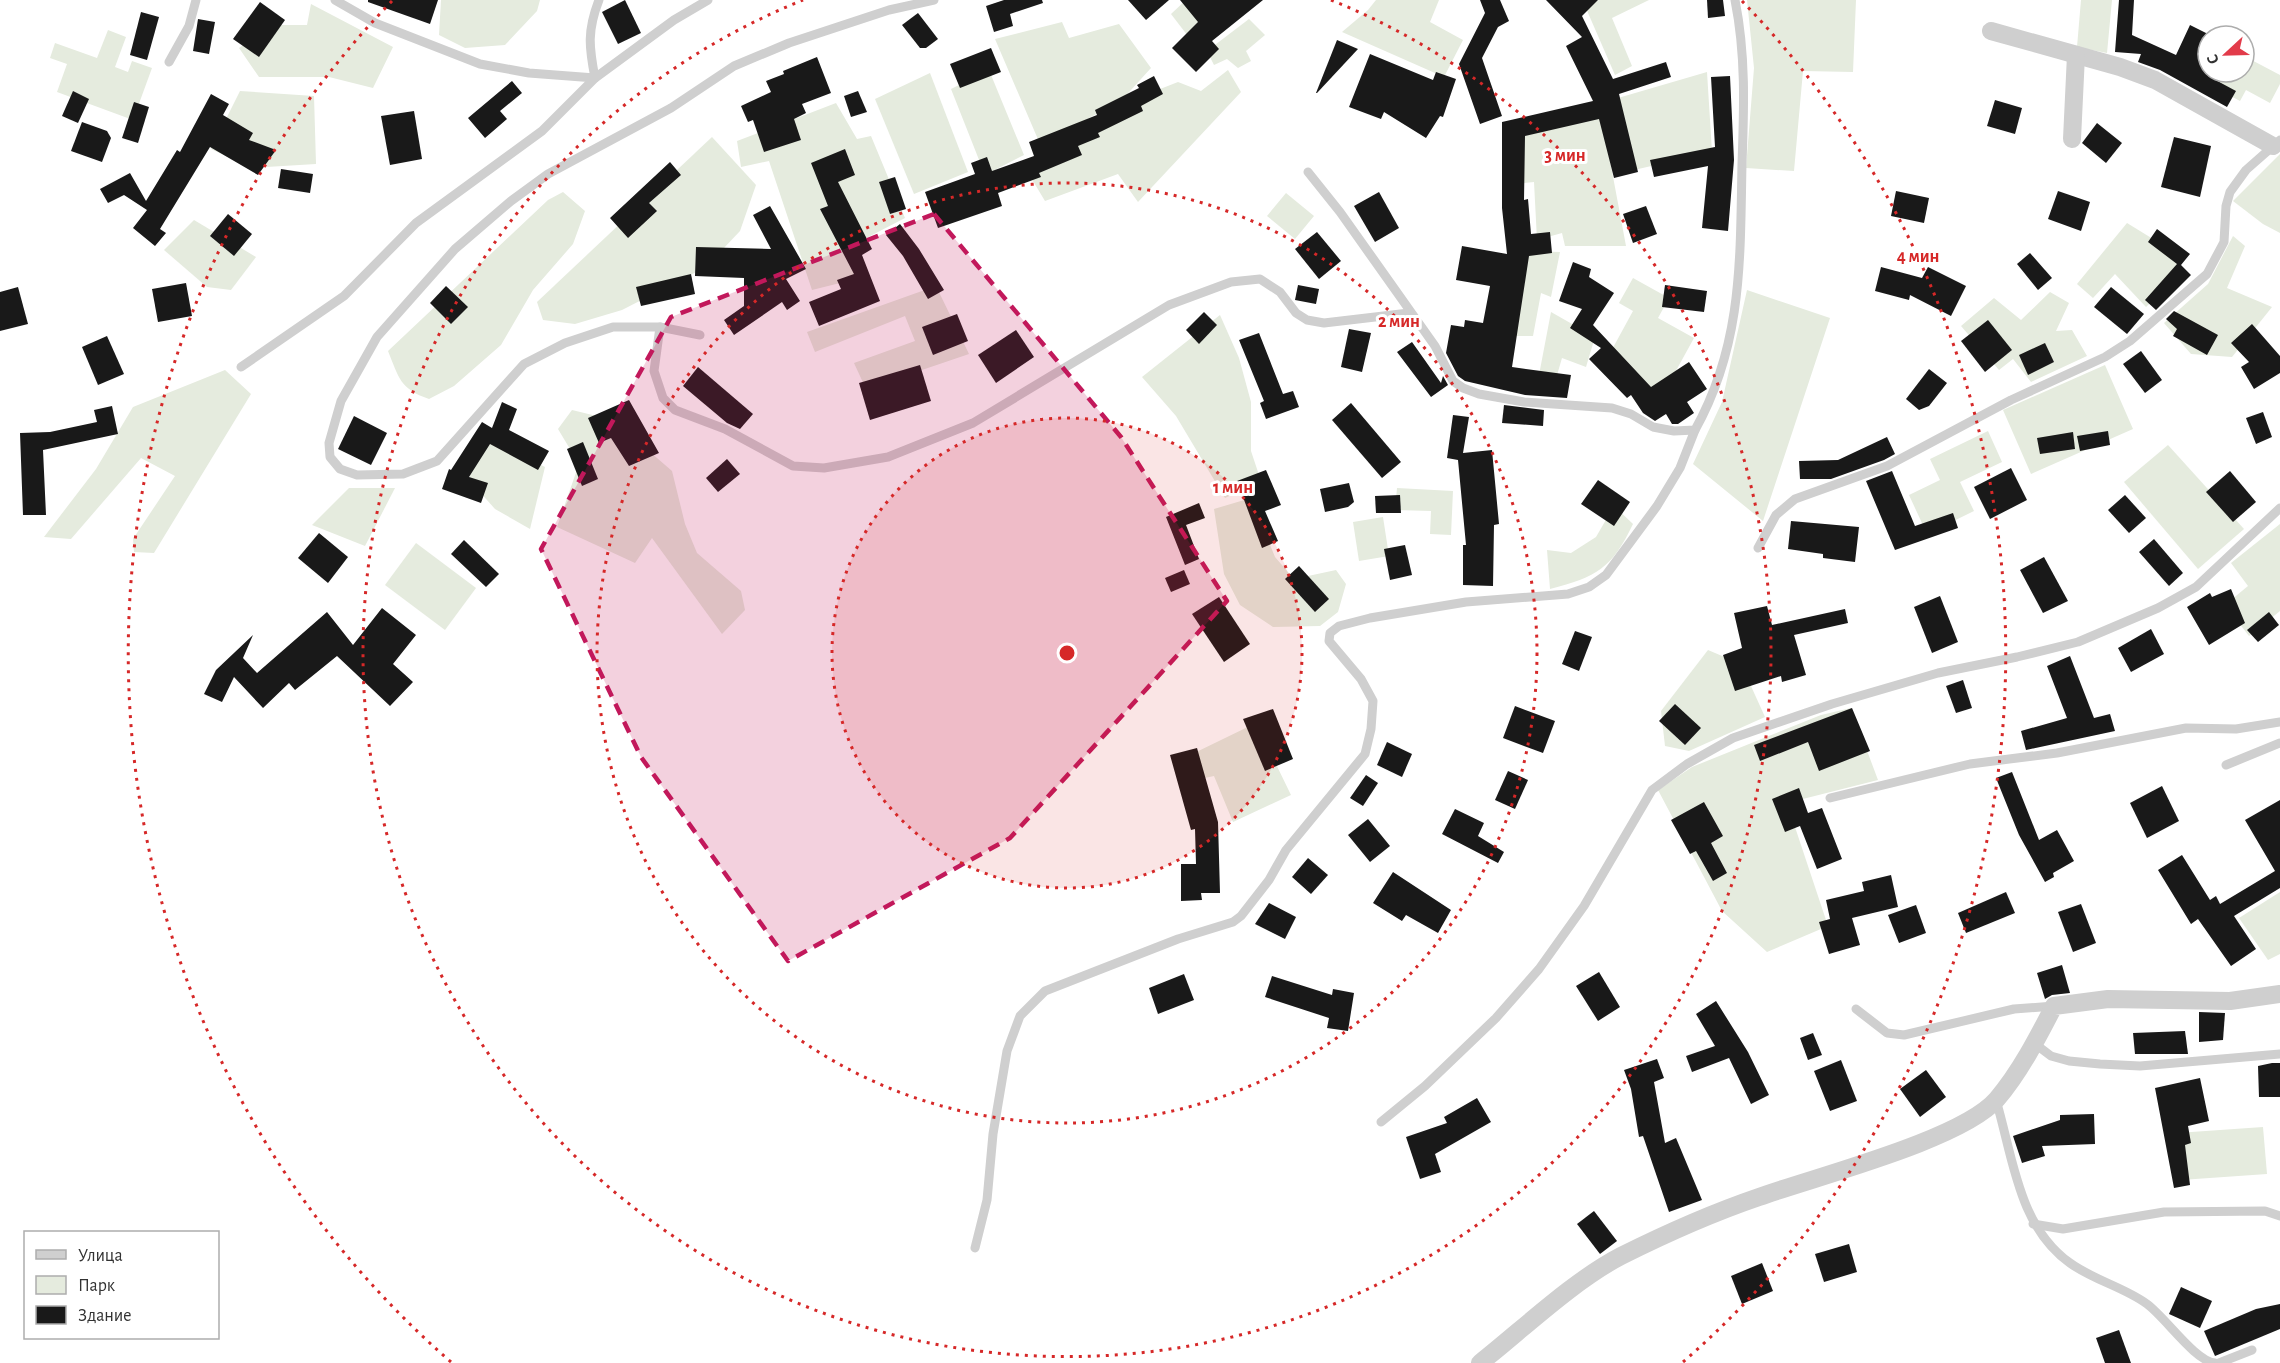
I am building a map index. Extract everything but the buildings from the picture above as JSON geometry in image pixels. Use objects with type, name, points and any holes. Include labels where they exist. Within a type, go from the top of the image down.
[{"type":"street","points":[[1991,30],[2155,80],[2276,143]]},
{"type":"street","points":[[2072,140],[2076,55]]},
{"type":"street","points":[[1480,1363],[1583,1281],[1620,1257],[1757,1197],[1880,1157],[1966,1121],[1996,1100],[2034,1043],[2054,1006],[2108,999],[2230,1001],[2280,994]]},
{"type":"lane","points":[[168,62],[189,26],[196,0]]},
{"type":"lane","points":[[335,0],[375,23],[480,64],[529,73],[595,78]]},
{"type":"lane","points":[[595,78],[588,44],[591,20],[599,0]]},
{"type":"lane","points":[[241,367],[344,296],[416,223],[542,131],[595,78],[674,20],[708,0]]},
{"type":"lane","points":[[700,335],[660,327],[613,327],[565,343],[524,364],[437,460],[402,474],[357,475],[340,470],[330,457],[329,444],[341,401],[377,337],[455,249],[511,201],[548,174],[671,108],[734,66],[789,43],[889,10],[934,0]]},
{"type":"lane","points":[[975,1248],[987,1200],[993,1134],[1007,1051],[1020,1016],[1045,991],[1178,939],[1233,922],[1241,916],[1269,880],[1286,850],[1365,754],[1371,729],[1373,701],[1361,679],[1329,641],[1330,633],[1339,626],[1370,618],[1476,600],[1568,594],[1589,587],[1606,575],[1650,515],[1680,468],[1720,378],[1732,327],[1740,262],[1745,71],[1735,0]]},
{"type":"lane","points":[[1758,548],[1776,515],[1795,499],[1887,466],[2011,400],[2105,357],[2130,341],[2207,274],[2224,242],[2230,192],[2246,170],[2276,143]]},
{"type":"lane","points":[[1308,172],[1340,212],[1409,313],[1435,346],[1447,373],[1463,388],[1479,394],[1524,402],[1612,408],[1631,414],[1653,427],[1695,430]]},
{"type":"lane","points":[[660,327],[654,371],[663,398],[675,410],[725,429],[771,456],[794,466],[824,468],[888,457],[973,423],[1169,305],[1231,282],[1260,279],[1280,292],[1296,313],[1306,320],[1324,323],[1409,313]]},
{"type":"lane","points":[[1381,1122],[1425,1086],[1496,1018],[1539,969],[1584,906],[1652,790],[1687,764],[1733,738],[1832,704],[1938,673],[2078,642],[2158,608],[2196,587],[2280,508]]},
{"type":"lane","points":[[1830,798],[1970,764],[2057,753],[2186,728],[2236,729],[2280,722]]},
{"type":"lane","points":[[2226,765],[2280,743]]},
{"type":"lane","points":[[1856,1009],[1887,1033],[1904,1035],[2014,1009],[2054,1006]]},
{"type":"lane","points":[[2034,1043],[2052,1056],[2070,1061],[2100,1064],[2140,1065],[2280,1054]]},
{"type":"lane","points":[[1996,1100],[2022,1196],[2033,1224],[2044,1240],[2070,1263],[2147,1304],[2202,1358],[2217,1363],[2252,1350]]},
{"type":"lane","points":[[2033,1224],[2063,1229],[2164,1212],[2265,1210],[2280,1216]]},
{"type":"highlighted area","points":[[934,214],[1121,437],[1227,601],[1010,838],[788,961],[641,757],[541,549],[671,317]]},
{"type":"green space","points":[[441,0],[540,0],[537,11],[505,45],[465,48],[439,35]]},
{"type":"green space","points":[[1186,0],[1217,0],[1191,40],[1171,14]]},
{"type":"green space","points":[[1376,0],[1439,0],[1430,22],[1463,40],[1444,77],[1342,32]]},
{"type":"green space","points":[[1599,0],[1649,0],[1612,18],[1632,66],[1615,75],[1585,6]]},
{"type":"green space","points":[[1747,0],[1856,0],[1853,72],[1803,71],[1794,171],[1746,168],[1754,68]]},
{"type":"green space","points":[[2081,0],[2112,0],[2107,53],[2077,47]]},
{"type":"green space","points":[[311,4],[393,47],[373,88],[329,77],[259,77],[239,48],[271,25],[307,25]]},
{"type":"green space","points":[[1249,19],[1265,35],[1246,51],[1251,61],[1238,68],[1227,59],[1214,65],[1207,51]]},
{"type":"green space","points":[[1062,22],[1069,38],[1119,24],[1151,68],[1121,101],[1040,144],[995,39]]},
{"type":"green space","points":[[108,30],[126,37],[115,67],[128,72],[132,61],[152,68],[133,120],[57,92],[67,64],[50,58],[55,43],[97,58]]},
{"type":"green space","points":[[2256,62],[2280,75],[2280,84],[2270,103],[2246,90],[2240,101],[2208,84],[2256,84]]},
{"type":"green space","points":[[989,70],[1024,155],[985,175],[951,89]]},
{"type":"green space","points":[[1228,70],[1241,92],[1138,202],[1118,174],[1045,201],[1024,166],[1155,91],[1178,82],[1201,91]]},
{"type":"green space","points":[[1707,72],[1712,152],[1634,170],[1618,98]]},
{"type":"green space","points":[[930,73],[968,172],[914,194],[875,99]]},
{"type":"green space","points":[[240,91],[314,96],[316,164],[251,168],[211,149]]},
{"type":"green space","points":[[836,103],[857,139],[871,136],[905,218],[849,247],[860,278],[812,290],[769,161],[741,167],[737,141]]},
{"type":"green space","points":[[1602,118],[1626,246],[1565,246],[1562,233],[1537,240],[1534,182],[1516,184],[1516,131]]},
{"type":"green space","points":[[712,137],[756,185],[740,231],[706,267],[622,310],[575,324],[543,320],[537,302]]},
{"type":"green space","points":[[2280,154],[2280,233],[2263,224],[2233,201]]},
{"type":"green space","points":[[563,192],[585,211],[573,244],[533,290],[501,345],[454,386],[429,399],[406,387],[388,351],[548,200]]},
{"type":"green space","points":[[1286,193],[1314,216],[1295,239],[1267,216]]},
{"type":"green space","points":[[194,220],[256,257],[231,290],[207,287],[164,250]]},
{"type":"green space","points":[[2127,223],[2179,255],[2181,273],[2146,307],[2115,274],[2093,298],[2077,284]]},
{"type":"green space","points":[[2233,236],[2245,246],[2227,288],[2272,307],[2232,357],[2191,354],[2164,323],[2208,284]]},
{"type":"green space","points":[[1526,251],[1560,252],[1551,297],[1541,293],[1533,336],[1501,336]]},
{"type":"green space","points":[[1633,278],[1669,298],[1658,318],[1694,338],[1661,398],[1603,366],[1633,311],[1619,303]]},
{"type":"green space","points":[[936,286],[969,354],[866,389],[854,363],[915,341],[905,316],[815,352],[807,332]]},
{"type":"green space","points":[[1747,290],[1830,318],[1763,521],[1693,464],[1722,402]]},
{"type":"green space","points":[[2050,292],[2069,303],[2056,331],[2072,330],[2087,356],[2031,382],[2013,359],[1999,370],[1961,326],[1994,298],[2021,320]]},
{"type":"green space","points":[[1551,312],[1595,337],[1586,367],[1562,358],[1555,382],[1539,375]]},
{"type":"green space","points":[[1220,315],[1239,358],[1251,402],[1251,451],[1261,481],[1225,498],[1176,416],[1142,377]]},
{"type":"green space","points":[[2105,365],[2133,429],[2031,474],[2003,410]]},
{"type":"green space","points":[[225,370],[251,394],[154,553],[134,552],[133,539],[175,476],[141,458],[71,539],[44,537],[96,469],[133,407]]},
{"type":"green space","points":[[572,410],[613,420],[672,471],[685,524],[697,553],[741,591],[745,610],[722,634],[652,538],[635,563],[557,527],[579,464],[558,429]]},
{"type":"green space","points":[[1988,431],[2002,462],[1960,482],[1974,511],[1927,534],[1909,495],[1940,480],[1930,459]]},
{"type":"green space","points":[[486,437],[545,467],[530,529],[495,509],[469,480],[474,449]]},
{"type":"green space","points":[[2168,445],[2244,529],[2198,569],[2124,482]]},
{"type":"green space","points":[[349,488],[395,488],[365,546],[312,525]]},
{"type":"green space","points":[[1397,488],[1453,491],[1451,535],[1430,534],[1431,511],[1395,510]]},
{"type":"green space","points":[[1251,498],[1275,557],[1294,579],[1336,570],[1346,584],[1338,612],[1320,626],[1273,627],[1240,605],[1224,574],[1214,509]]},
{"type":"green space","points":[[1614,506],[1633,524],[1618,551],[1610,561],[1591,575],[1550,589],[1547,550],[1571,553],[1596,537]]},
{"type":"green space","points":[[1383,517],[1389,556],[1359,561],[1353,522]]},
{"type":"green space","points":[[2280,524],[2280,611],[2249,636],[2225,605],[2248,586],[2231,563]]},
{"type":"green space","points":[[416,543],[476,588],[445,630],[385,585]]},
{"type":"green space","points":[[1708,650],[1741,664],[1765,717],[1689,751],[1665,746],[1661,711]]},
{"type":"green space","points":[[1851,708],[1878,780],[1787,803],[1828,926],[1767,952],[1722,911],[1658,790],[1692,767],[1821,715]]},
{"type":"green space","points":[[1256,723],[1291,795],[1233,822],[1214,776],[1195,780],[1184,758]]},
{"type":"green space","points":[[2280,892],[2280,954],[2268,960],[2239,918]]},
{"type":"green space","points":[[2263,1127],[2267,1174],[2181,1180],[2177,1133]]}]
